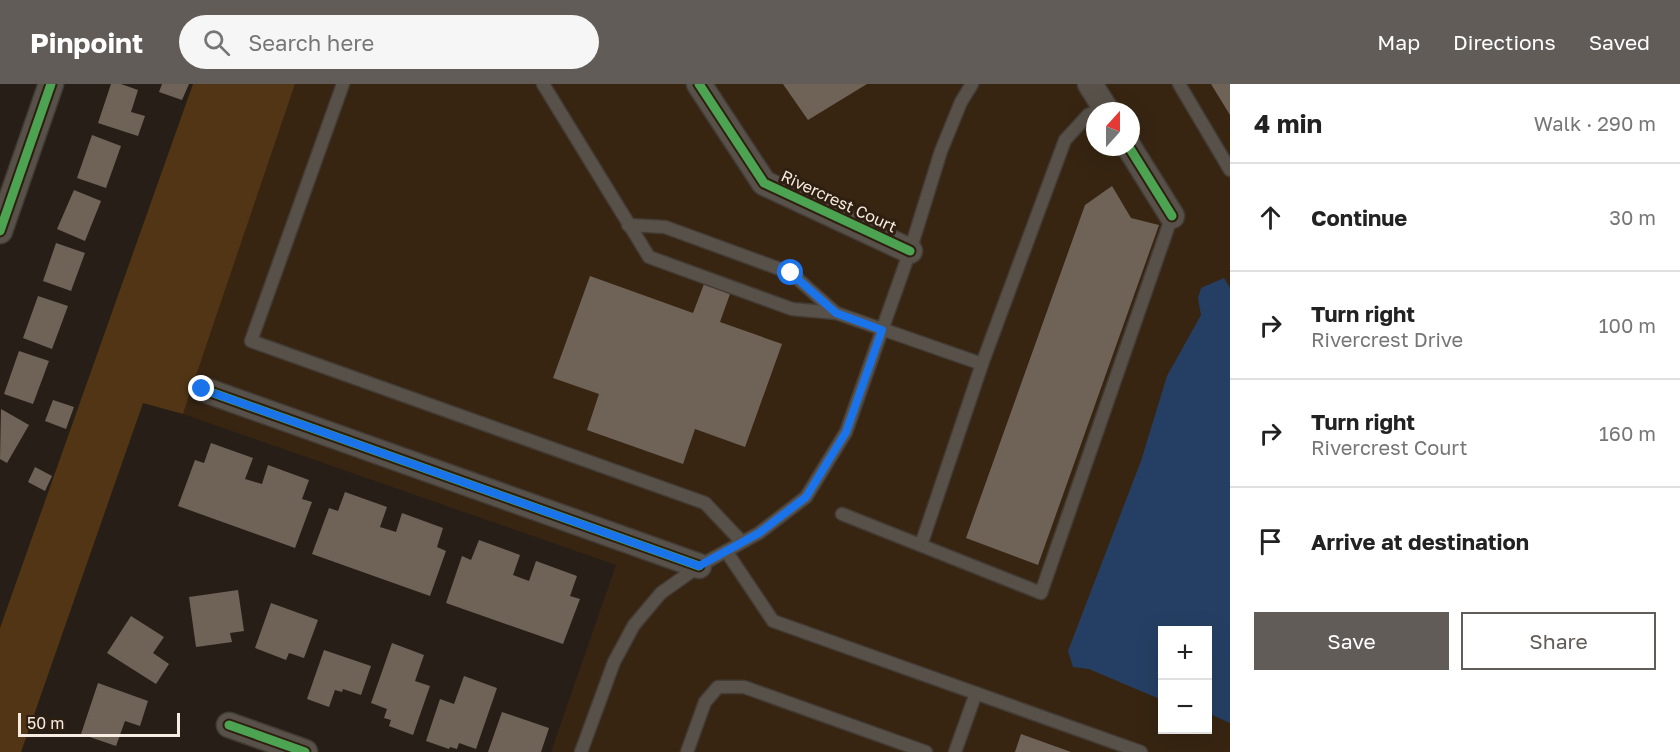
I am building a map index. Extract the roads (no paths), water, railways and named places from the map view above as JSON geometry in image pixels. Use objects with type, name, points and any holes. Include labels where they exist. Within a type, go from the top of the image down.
[{"type":"street","points":[[0,231],[51,84]]},
{"type":"street","name":"Rivercrest Court","points":[[699,84],[764,183],[910,251]]},
{"type":"street","points":[[1090,84],[1097,102]]},
{"type":"street","points":[[1135,156],[1172,216]]},
{"type":"street","points":[[202,389],[699,566]]},
{"type":"street","points":[[229,725],[305,752]]},
{"type":"lane","points":[[343,84],[251,340],[705,503],[742,542]]},
{"type":"lane","points":[[543,84],[649,257],[792,309],[836,313],[982,364]]},
{"type":"lane","points":[[581,752],[614,662],[634,625],[661,593],[699,566],[759,533],[806,497],[846,432],[910,251],[941,151],[961,102],[972,84]]},
{"type":"lane","points":[[1179,84],[1230,170]]},
{"type":"lane","points":[[921,545],[982,364],[1065,140],[1086,117]]},
{"type":"lane","points":[[842,514],[1041,593],[1172,216]]},
{"type":"lane","points":[[628,225],[665,227],[791,273],[836,313]]},
{"type":"lane","points":[[726,551],[773,621],[1141,752]]},
{"type":"lane","points":[[687,752],[705,702],[718,687],[744,687],[926,752]]},
{"type":"lane","points":[[955,752],[976,693]]},
{"type":"water","points":[[1224,278],[1230,288],[1230,723],[1212,715],[1212,626],[1158,626],[1158,698],[1089,669],[1073,667],[1068,651],[1141,461],[1167,376],[1201,315],[1198,298],[1201,288]]}]
